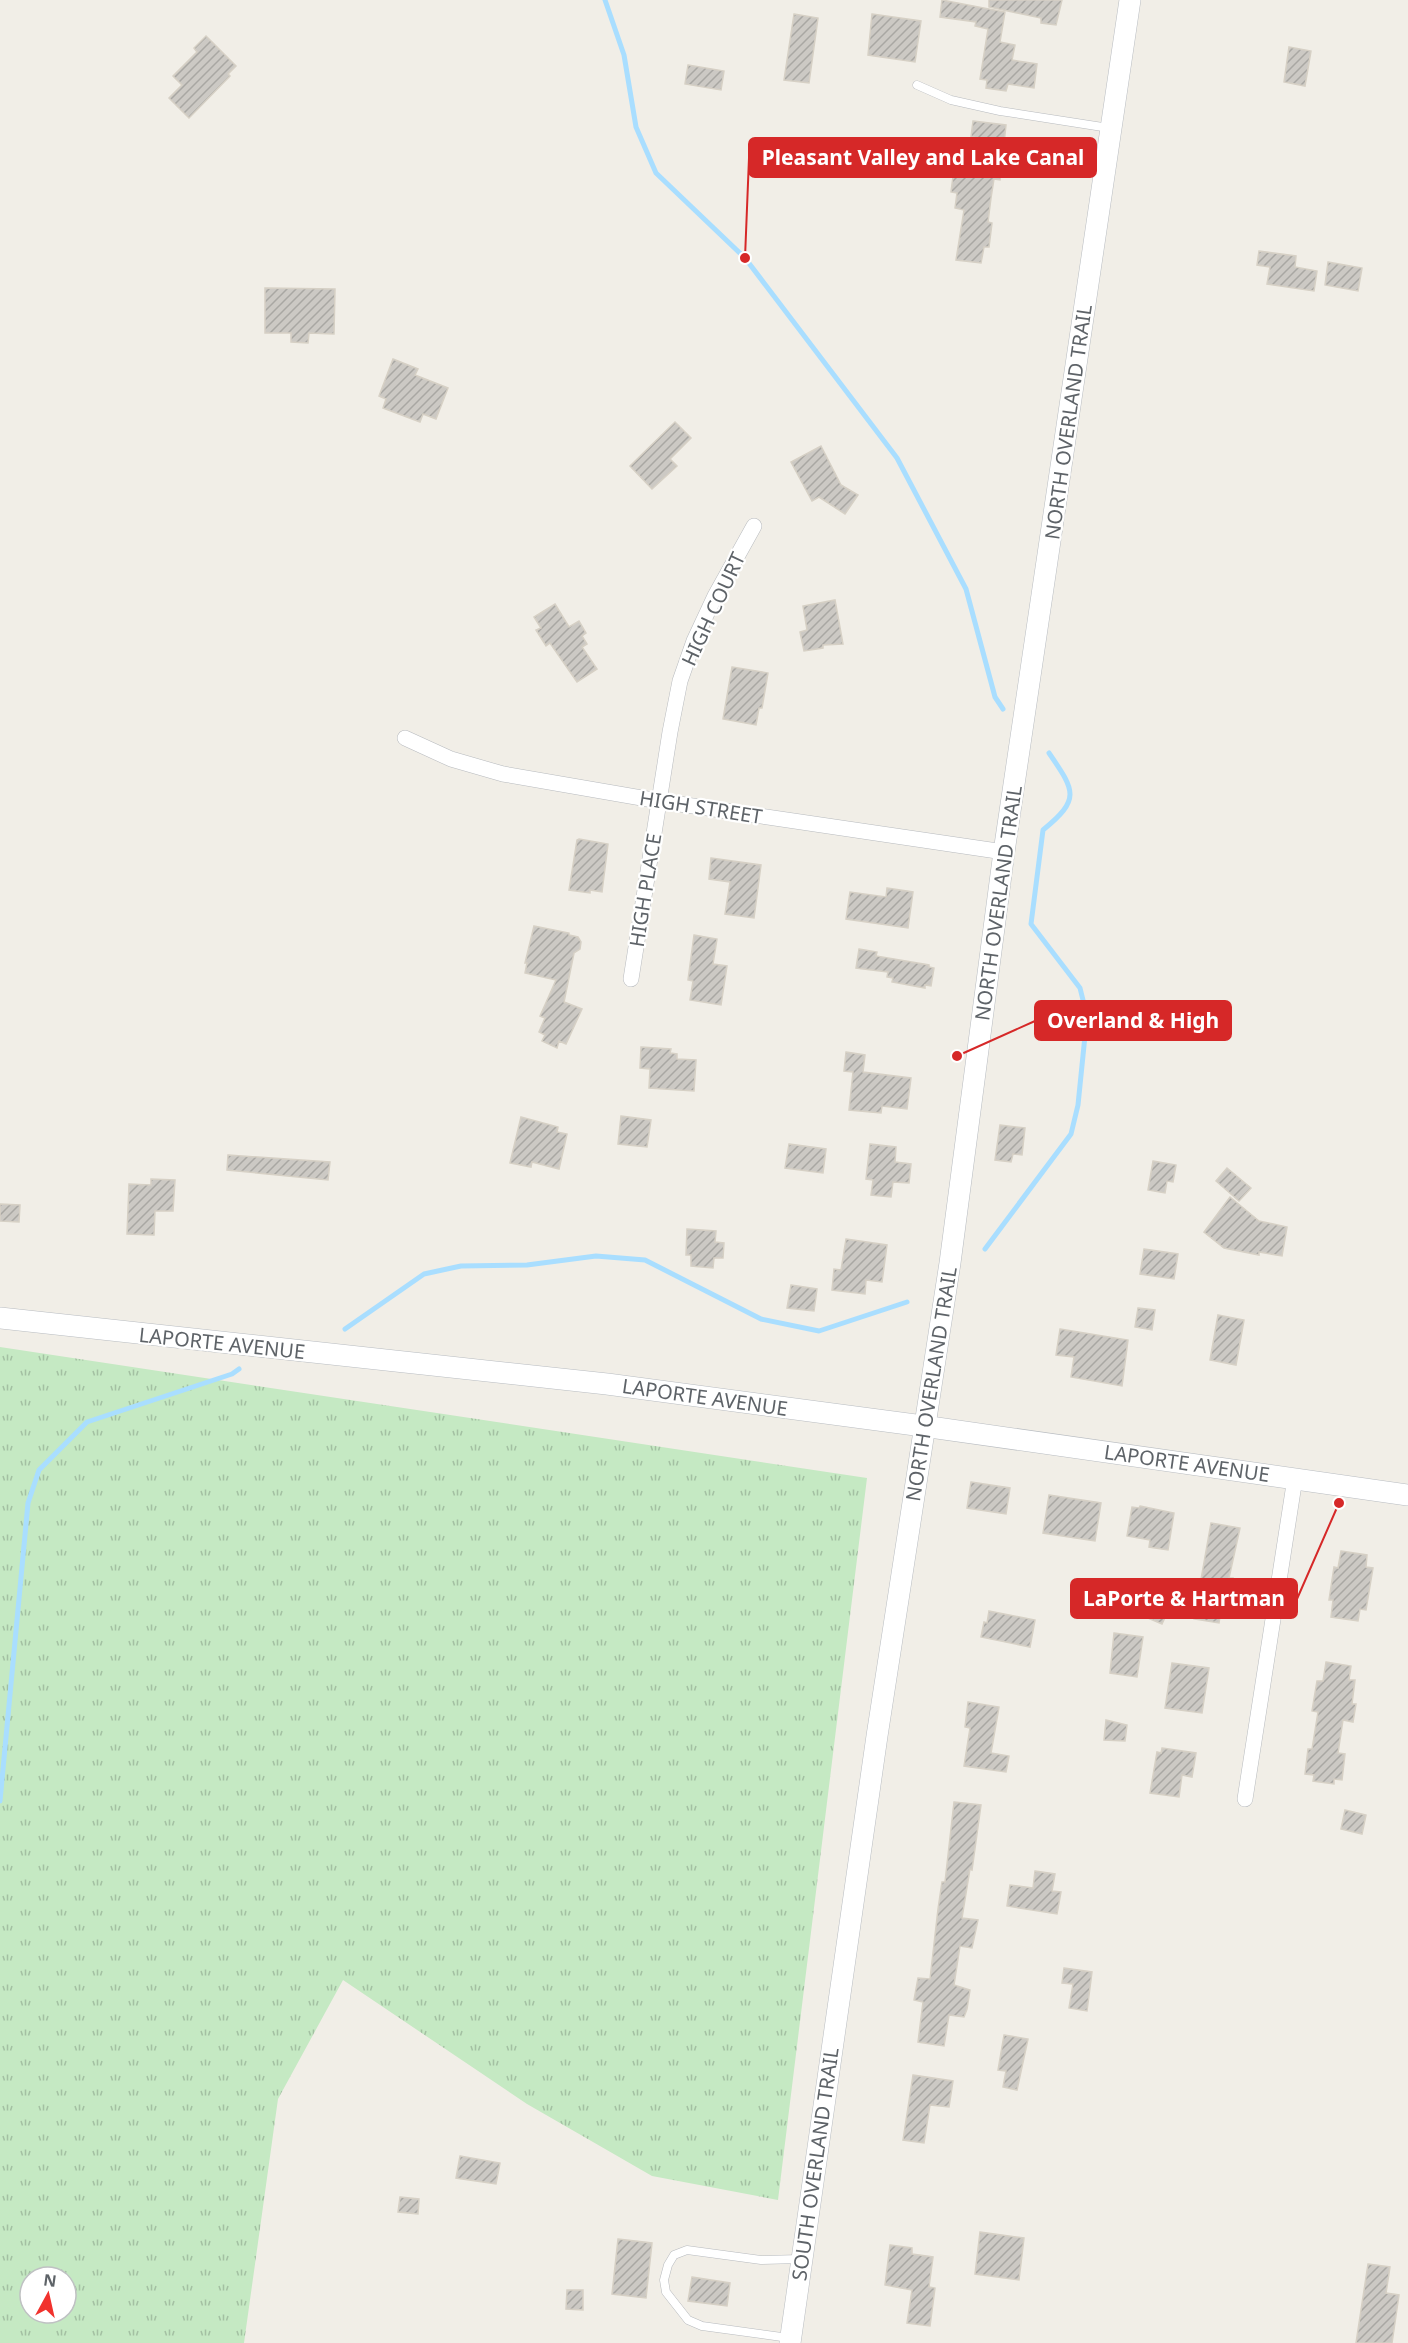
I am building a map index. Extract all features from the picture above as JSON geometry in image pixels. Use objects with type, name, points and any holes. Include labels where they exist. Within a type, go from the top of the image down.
[{"type":"main road","name":"NORTH OVERLAND TRAIL","points":[[841,1984],[923,1426],[954,1236],[1004,852],[1130,0]]},
{"type":"main road","name":"LAPORTE AVENUE","points":[[0,1318],[607,1384],[1408,1495]]},
{"type":"main road","name":"SOUTH OVERLAND TRAIL","points":[[790,2341],[841,1984]]},
{"type":"street","name":"HIGH COURT","points":[[659,801],[680,681],[694,641],[715,596],[754,526]]},
{"type":"street","name":"HIGH STREET","points":[[405,738],[451,759],[502,774],[659,801],[1004,852]]},
{"type":"street","name":"HIGH PLACE","points":[[631,979],[659,801]]},
{"type":"street","points":[[1245,1799],[1295,1478]]},
{"type":"lane","points":[[917,85],[951,100],[1000,111],[1111,129]]},
{"type":"lane","points":[[790,2341],[702,2326],[688,2320],[666,2292],[664,2280],[668,2265],[674,2255],[687,2250],[760,2260],[802,2259]]},
{"type":"green space","points":[[0,1347],[867,1478],[778,2200],[652,2176],[527,2104],[343,1980],[278,2099],[244,2343],[0,2343]]},
{"type":"building","points":[[942,0],[1005,12],[1000,42],[1015,45],[1012,60],[1037,64],[1034,88],[1008,84],[1006,91],[986,88],[987,80],[980,79],[988,29],[975,26],[976,22],[940,17]]},
{"type":"building","points":[[989,0],[1062,0],[1056,25],[1041,23],[1041,18],[989,7]]},
{"type":"building","points":[[794,14],[818,18],[809,83],[784,80]]},
{"type":"building","points":[[872,14],[921,21],[915,62],[868,55]]},
{"type":"building","points":[[206,36],[236,66],[228,74],[230,76],[189,118],[169,98],[182,85],[173,76],[197,52],[194,48]]},
{"type":"building","points":[[1289,47],[1311,51],[1305,86],[1284,82]]},
{"type":"building","points":[[688,65],[724,71],[721,90],[685,84]]},
{"type":"building","points":[[973,121],[1006,125],[1000,180],[994,179],[991,198],[988,222],[992,223],[989,247],[984,247],[981,263],[956,260],[964,210],[955,208],[957,193],[951,192],[954,169],[969,171],[974,137],[971,137]]},
{"type":"building","points":[[1259,251],[1296,256],[1295,267],[1317,271],[1314,291],[1267,284],[1270,267],[1257,265]]},
{"type":"building","points":[[1328,262],[1362,268],[1358,291],[1325,285]]},
{"type":"building","points":[[265,288],[335,289],[334,334],[309,333],[308,343],[291,342],[291,333],[265,333]]},
{"type":"building","points":[[393,359],[418,369],[415,375],[448,388],[436,419],[423,414],[420,422],[383,408],[386,399],[379,396]]},
{"type":"building","points":[[675,422],[691,438],[670,459],[677,466],[652,489],[630,466]]},
{"type":"building","points":[[821,446],[841,485],[858,495],[845,514],[819,497],[812,501],[791,462]]},
{"type":"building","points":[[835,600],[843,644],[823,645],[823,648],[804,651],[800,632],[807,630],[803,606]]},
{"type":"building","points":[[555,604],[569,627],[579,621],[586,633],[582,636],[587,644],[582,647],[597,669],[577,682],[550,643],[546,646],[536,630],[541,628],[534,617]]},
{"type":"building","points":[[732,667],[768,673],[762,708],[759,708],[756,725],[723,719]]},
{"type":"building","points":[[579,839],[608,844],[602,892],[569,890]]},
{"type":"building","points":[[711,858],[761,865],[754,918],[725,914],[730,882],[709,879]]},
{"type":"building","points":[[887,888],[913,892],[908,928],[846,919],[850,892],[886,897]]},
{"type":"building","points":[[534,926],[569,933],[569,935],[578,937],[581,942],[580,949],[574,953],[564,1002],[582,1009],[566,1044],[559,1041],[557,1048],[542,1041],[545,1035],[539,1032],[545,1018],[540,1016],[556,980],[525,973],[527,963],[525,963]]},
{"type":"building","points":[[694,935],[717,939],[713,964],[727,966],[721,1005],[690,1000],[693,981],[688,980]]},
{"type":"building","points":[[859,949],[877,952],[876,956],[929,965],[934,968],[931,986],[925,985],[925,988],[892,982],[893,978],[887,977],[888,972],[856,968]]},
{"type":"building","points":[[641,1047],[671,1049],[670,1053],[677,1054],[677,1059],[696,1060],[694,1091],[649,1088],[650,1069],[640,1068]]},
{"type":"building","points":[[846,1052],[865,1055],[863,1072],[911,1078],[907,1109],[882,1106],[881,1113],[849,1110],[853,1072],[844,1071]]},
{"type":"building","points":[[621,1116],[651,1120],[647,1147],[618,1144]]},
{"type":"building","points":[[521,1117],[558,1127],[557,1132],[567,1134],[559,1169],[532,1162],[531,1167],[510,1163]]},
{"type":"building","points":[[1000,1125],[1025,1128],[1022,1155],[1013,1154],[1011,1162],[995,1160]]},
{"type":"building","points":[[789,1144],[826,1149],[823,1173],[785,1168]]},
{"type":"building","points":[[870,1144],[896,1147],[895,1162],[911,1164],[909,1183],[893,1182],[891,1197],[871,1195],[873,1180],[866,1179]]},
{"type":"building","points":[[228,1155],[330,1162],[328,1180],[227,1170]]},
{"type":"building","points":[[1153,1161],[1176,1165],[1173,1182],[1167,1181],[1165,1193],[1148,1190]]},
{"type":"building","points":[[1227,1168],[1251,1188],[1239,1201],[1216,1181]]},
{"type":"building","points":[[151,1179],[175,1180],[173,1211],[155,1211],[154,1235],[127,1234],[129,1184],[151,1185]]},
{"type":"building","points":[[1230,1197],[1259,1221],[1287,1227],[1282,1256],[1259,1252],[1259,1255],[1224,1248],[1204,1232]]},
{"type":"building","points":[[0,1204],[20,1205],[19,1222],[0,1221]]},
{"type":"building","points":[[687,1229],[716,1231],[715,1242],[724,1243],[723,1258],[714,1258],[713,1268],[691,1266],[691,1255],[686,1255]]},
{"type":"building","points":[[846,1239],[887,1245],[882,1282],[866,1280],[865,1294],[832,1290],[834,1269],[841,1270]]},
{"type":"building","points":[[1144,1249],[1178,1254],[1174,1279],[1140,1274]]},
{"type":"building","points":[[791,1285],[817,1289],[814,1311],[787,1308]]},
{"type":"building","points":[[1138,1308],[1155,1310],[1152,1330],[1135,1327]]},
{"type":"building","points":[[1218,1315],[1244,1320],[1236,1365],[1210,1360]]},
{"type":"building","points":[[1060,1329],[1128,1340],[1122,1386],[1071,1377],[1074,1357],[1056,1355]]},
{"type":"building","points":[[971,1482],[1010,1488],[1006,1514],[967,1508]]},
{"type":"building","points":[[1049,1495],[1101,1503],[1095,1541],[1043,1533]]},
{"type":"building","points":[[1140,1506],[1174,1513],[1168,1550],[1149,1547],[1150,1540],[1127,1536],[1132,1507],[1139,1508]]},
{"type":"building","points":[[1211,1523],[1240,1528],[1229,1578],[1233,1578],[1228,1605],[1222,1604],[1219,1623],[1194,1619]]},
{"type":"building","points":[[1341,1551],[1367,1555],[1366,1567],[1373,1568],[1366,1610],[1360,1609],[1358,1621],[1331,1617],[1333,1600],[1329,1600],[1334,1567],[1338,1568]]},
{"type":"building","points":[[1151,1591],[1173,1600],[1162,1624],[1148,1618],[1150,1612],[1143,1609]]},
{"type":"building","points":[[989,1611],[1035,1620],[1030,1647],[981,1637]]},
{"type":"building","points":[[1114,1633],[1143,1637],[1137,1677],[1110,1673]]},
{"type":"building","points":[[1326,1662],[1351,1666],[1349,1680],[1355,1680],[1352,1704],[1356,1704],[1353,1722],[1343,1720],[1338,1753],[1345,1754],[1342,1780],[1334,1779],[1334,1784],[1313,1781],[1314,1775],[1305,1774],[1308,1749],[1312,1749],[1318,1712],[1312,1711],[1317,1681],[1323,1681]]},
{"type":"building","points":[[1172,1663],[1209,1668],[1202,1713],[1165,1708]]},
{"type":"building","points":[[968,1702],[999,1707],[991,1753],[1009,1756],[1006,1772],[964,1766],[970,1728],[965,1727]]},
{"type":"building","points":[[1106,1720],[1127,1725],[1125,1741],[1104,1740]]},
{"type":"building","points":[[1162,1748],[1196,1753],[1192,1777],[1182,1775],[1179,1797],[1150,1793],[1157,1752],[1161,1753]]},
{"type":"building","points":[[954,1802],[981,1805],[972,1870],[970,1869],[962,1918],[978,1920],[972,1948],[960,1946],[954,1985],[970,1990],[967,2009],[964,2017],[949,2015],[944,2046],[918,2042],[923,2002],[914,2000],[918,1978],[930,1979],[942,1882],[945,1882]]},
{"type":"building","points":[[1345,1810],[1366,1815],[1362,1834],[1341,1829]]},
{"type":"building","points":[[1035,1871],[1055,1874],[1052,1891],[1061,1892],[1057,1914],[1007,1906],[1010,1885],[1033,1888]]},
{"type":"building","points":[[1064,1968],[1092,1972],[1087,2011],[1069,2008],[1073,1984],[1062,1983]]},
{"type":"building","points":[[1004,2035],[1028,2039],[1017,2090],[1003,2087],[1006,2071],[998,2070]]},
{"type":"building","points":[[913,2075],[953,2081],[949,2107],[930,2105],[924,2143],[903,2140]]},
{"type":"building","points":[[460,2156],[500,2163],[496,2184],[456,2178]]},
{"type":"building","points":[[400,2197],[419,2199],[418,2214],[398,2212]]},
{"type":"building","points":[[980,2232],[1024,2238],[1019,2280],[975,2274]]},
{"type":"building","points":[[618,2239],[652,2243],[646,2298],[612,2294]]},
{"type":"building","points":[[890,2245],[912,2248],[912,2254],[933,2257],[929,2287],[935,2288],[930,2326],[907,2323],[912,2290],[885,2285]]},
{"type":"building","points":[[1368,2264],[1390,2267],[1386,2293],[1399,2295],[1392,2343],[1356,2343]]},
{"type":"building","points":[[692,2277],[730,2283],[727,2306],[688,2301]]},
{"type":"building","points":[[567,2290],[583,2290],[583,2310],[566,2309]]},
{"type":"waterway","points":[[605,0],[624,55],[636,127],[656,173],[745,258],[897,458],[966,589],[995,697],[1003,709]]},
{"type":"waterway","points":[[985,1249],[1071,1134],[1078,1105],[1087,1016],[1080,988],[1031,924],[1043,830],[1064,810],[1070,794],[1069,786],[1049,753]]},
{"type":"waterway","points":[[345,1329],[424,1274],[461,1266],[527,1265],[596,1256],[645,1260],[761,1319],[819,1331],[907,1302]]},
{"type":"waterway","points":[[0,1801],[28,1503],[39,1470],[87,1422],[232,1374],[239,1369]]},
{"type":"place","name":"Pleasant Valley and Lake Canal","points":[[745,258]]},
{"type":"place","name":"Overland & High","points":[[957,1056]]},
{"type":"place","name":"LaPorte & Hartman","points":[[1339,1503]]}]
